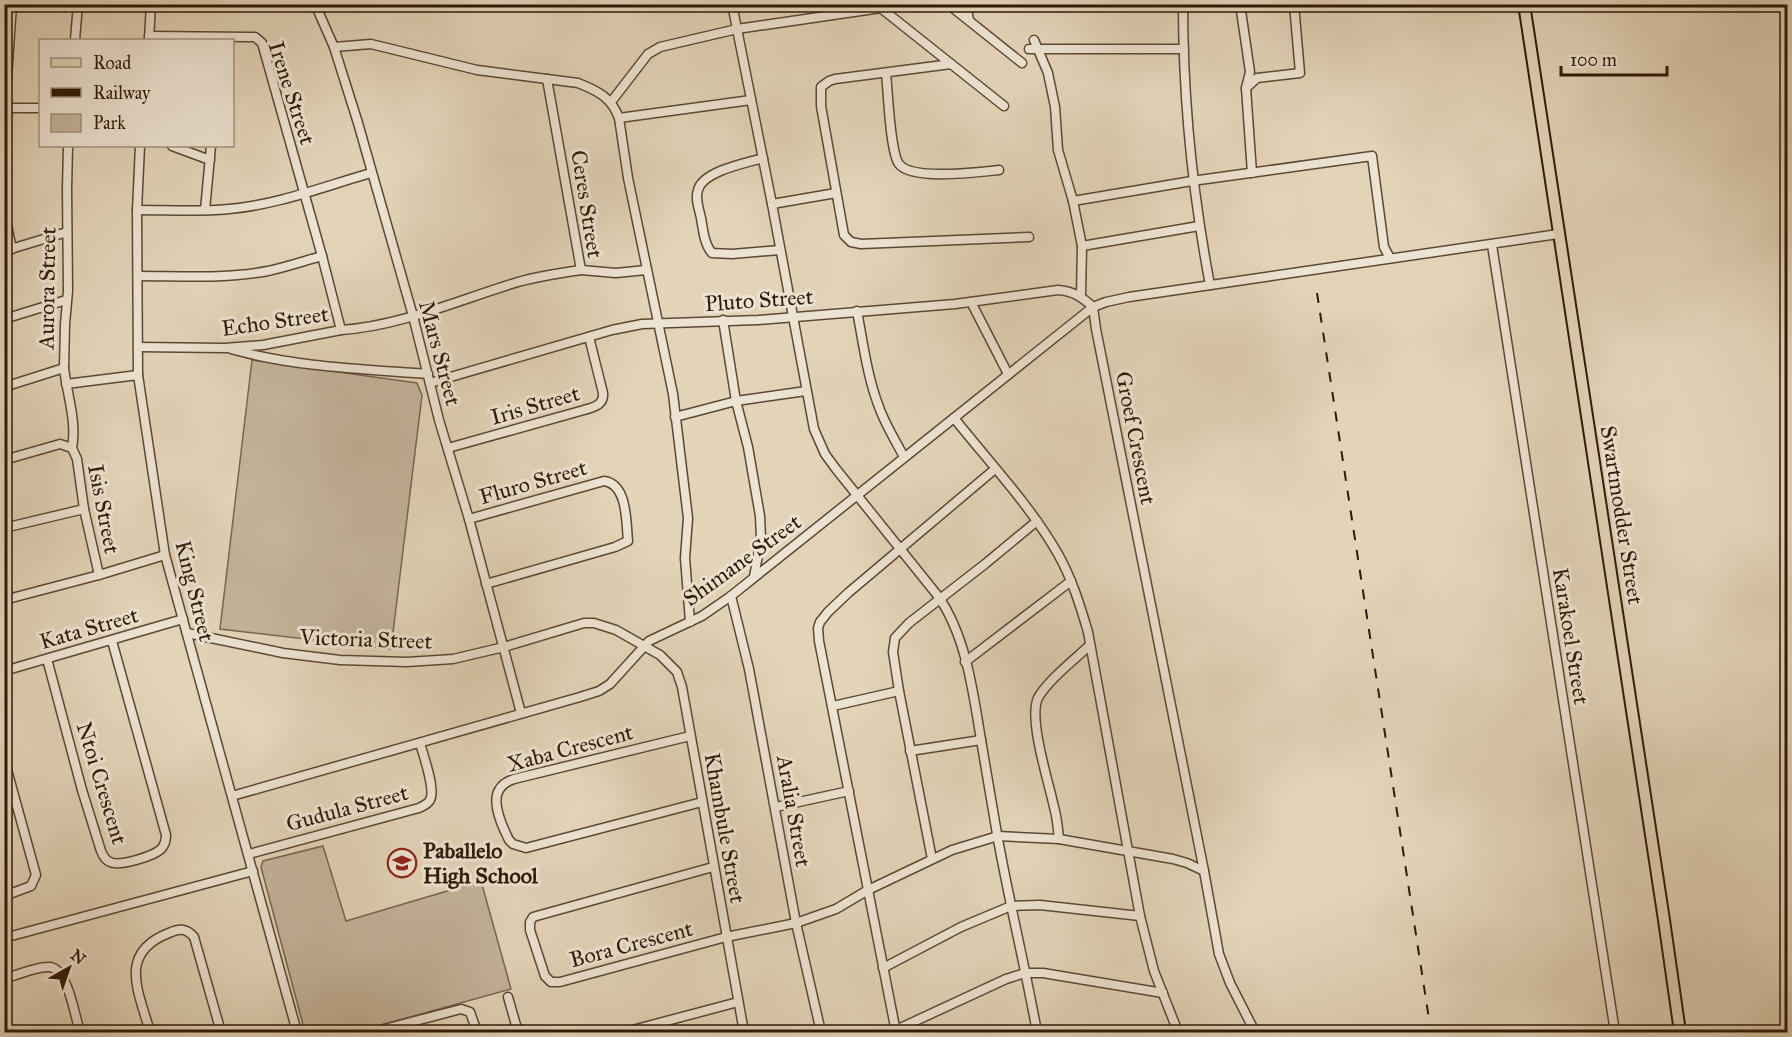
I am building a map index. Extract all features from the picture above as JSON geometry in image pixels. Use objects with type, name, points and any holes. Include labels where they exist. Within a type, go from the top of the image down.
[{"type":"main road","name":"Swartmodder Street","points":[[1524,4],[1680,1032]]},
{"type":"street","points":[[12,4],[5,108],[39,108]]},
{"type":"street","points":[[75,39],[78,4]]},
{"type":"street","points":[[149,38],[151,4]]},
{"type":"street","name":"Mars Street","points":[[315,4],[334,47],[413,316],[521,713]]},
{"type":"street","points":[[732,4],[814,429],[836,469],[940,599],[953,622],[965,662],[981,740],[1011,906],[1037,1032]]},
{"type":"street","points":[[948,4],[969,20],[1023,60],[965,20],[965,4]]},
{"type":"street","points":[[965,4],[969,20]]},
{"type":"street","points":[[1183,4],[1187,127],[1192,181],[1210,285]]},
{"type":"street","points":[[1240,4],[1250,72],[1246,88],[1252,173]]},
{"type":"street","points":[[1246,88],[1257,78],[1300,73],[1294,4]]},
{"type":"street","points":[[611,102],[642,61],[660,47],[738,29],[879,6],[1004,106]]},
{"type":"street","name":"Irene Street","points":[[149,38],[250,36],[255,37],[261,43],[303,193]]},
{"type":"street","points":[[1034,40],[1048,73],[1055,107],[1058,150],[1073,201],[1082,246],[1081,296],[1093,307],[1115,299],[1558,234]]},
{"type":"street","points":[[334,47],[370,44],[477,70],[578,83],[594,90],[611,102],[619,118],[622,150],[673,394],[688,518],[685,558],[690,622]]},
{"type":"street","points":[[1029,49],[1184,49]]},
{"type":"street","points":[[951,64],[835,79],[821,87],[821,106],[844,235],[855,243],[1029,237]]},
{"type":"street","points":[[886,73],[894,152],[902,168],[915,173],[931,174],[999,170]]},
{"type":"street","name":"Ceres Street","points":[[341,330],[413,316],[521,281],[581,270],[547,79]]},
{"type":"street","points":[[619,118],[751,100]]},
{"type":"street","name":"Aurora Street","points":[[4,387],[64,368],[68,282],[68,147]]},
{"type":"street","name":"King Street","points":[[140,147],[137,210],[138,375],[165,555],[297,1032]]},
{"type":"street","points":[[175,147],[210,160]]},
{"type":"street","points":[[205,210],[211,147]]},
{"type":"street","points":[[1073,201],[1192,181],[1372,156],[1384,247],[1390,258]]},
{"type":"street","points":[[763,158],[706,178],[699,187],[697,201],[706,244],[712,253],[732,255],[780,250]]},
{"type":"street","points":[[137,210],[205,210],[251,206],[371,173]]},
{"type":"street","name":"Echo Street","points":[[138,347],[225,348],[263,345],[341,330],[303,193]]},
{"type":"street","points":[[772,204],[836,193]]},
{"type":"street","points":[[4,212],[8,250],[67,232]]},
{"type":"street","points":[[1082,246],[1199,226]]},
{"type":"street","name":"Karakoel Street","points":[[1492,244],[1615,1032]]},
{"type":"street","points":[[138,276],[205,276],[268,271],[322,256]]},
{"type":"street","points":[[581,270],[616,273],[646,270]]},
{"type":"street","name":"Pluto Street","points":[[429,378],[630,326],[792,317],[971,302],[1058,290],[1081,296]]},
{"type":"street","points":[[4,319],[66,300]]},
{"type":"street","points":[[971,302],[1008,374]]},
{"type":"street","name":"Shimane Street","points":[[232,796],[599,691],[617,678],[649,641],[714,609],[1093,307]]},
{"type":"street","name":"Groef Crescent","points":[[1093,307],[1219,954],[1230,983],[1255,1032]]},
{"type":"street","points":[[857,310],[868,367],[879,406],[904,457]]},
{"type":"street","points":[[723,321],[736,401],[748,447],[760,516],[761,539],[754,578]]},
{"type":"street","name":"Iris Street","points":[[448,448],[599,405],[603,393],[589,337]]},
{"type":"street","points":[[225,348],[258,357],[429,378]]},
{"type":"street","points":[[64,368],[75,434],[72,448]]},
{"type":"street","points":[[66,384],[138,375]]},
{"type":"street","points":[[675,417],[736,401],[806,391]]},
{"type":"street","points":[[954,418],[1037,521],[1057,552],[1081,607],[1140,916],[1149,954],[1178,1032]]},
{"type":"street","name":"Isis Street","points":[[4,460],[60,444],[72,448],[77,459],[84,509],[99,575]]},
{"type":"street","points":[[995,469],[848,593],[820,622],[818,628],[896,1031],[1025,972],[1163,993]]},
{"type":"street","name":"Fluro Street","points":[[469,519],[604,481],[609,481],[618,487],[623,500],[628,541],[615,548],[486,584]]},
{"type":"street","points":[[4,528],[84,509]]},
{"type":"street","points":[[932,859],[898,691],[893,652],[895,638],[902,628],[1037,521]]},
{"type":"street","points":[[4,600],[165,555]]},
{"type":"street","points":[[965,662],[1071,580]]},
{"type":"street","name":"Aralia Street","points":[[731,596],[749,669],[796,923],[822,1032]]},
{"type":"street","name":"Kata Street","points":[[4,671],[183,620]]},
{"type":"street","name":"Victoria Street","points":[[187,633],[283,653],[340,660],[407,662],[453,659],[504,647],[584,623],[594,623],[616,630],[644,645]]},
{"type":"street","points":[[660,655],[660,643],[665,633]]},
{"type":"street","name":"Ntoi Crescent","points":[[47,659],[101,851],[110,862],[125,863],[157,852],[164,844],[166,835],[112,641]]},
{"type":"street","name":"Khambule Street","points":[[644,645],[672,666],[680,679],[744,1032]]},
{"type":"street","points":[[1059,839],[1055,810],[1041,753],[1036,722],[1036,703],[1047,687],[1090,645]]},
{"type":"street","points":[[833,706],[898,691]]},
{"type":"street","name":"Xaba Crescent","points":[[690,736],[514,779],[499,789],[496,804],[509,840],[526,849],[702,802]]},
{"type":"street","points":[[910,751],[981,740]]},
{"type":"street","name":"Gudula Street","points":[[249,854],[428,804],[432,790],[420,743]]},
{"type":"street","points":[[4,759],[36,871],[36,879],[31,886],[4,896]]},
{"type":"street","points":[[776,807],[849,791]]},
{"type":"street","name":"Bora Crescent","points":[[713,867],[537,915],[530,920],[530,930],[545,976],[554,982],[726,937],[796,923],[836,909],[868,890],[932,859],[998,836],[1059,839],[1173,859],[1204,871]]},
{"type":"street","points":[[4,938],[253,871]]},
{"type":"street","points":[[884,968],[961,927],[1011,906],[1040,905],[1140,916]]},
{"type":"street","points":[[150,1032],[135,970],[137,961],[141,952],[153,940],[174,930],[182,929],[194,937],[221,1032]]},
{"type":"street","points":[[4,979],[44,967],[56,969],[65,981],[80,1032]]},
{"type":"street","points":[[508,997],[518,1032]]},
{"type":"street","points":[[625,1032],[738,1002]]},
{"type":"street","points":[[373,1032],[461,1009],[467,1010],[471,1015],[477,1032]]},
{"type":"green space","points":[[252,360],[417,383],[422,395],[391,649],[220,629]]},
{"type":"green space","points":[[323,846],[346,921],[481,881],[511,989],[356,1032],[305,1032],[261,867],[263,861]]},
{"type":"railway","points":[[1317,293],[1431,1032]]},
{"type":"place","name":"Paballelo High School","points":[[402,863]]}]
